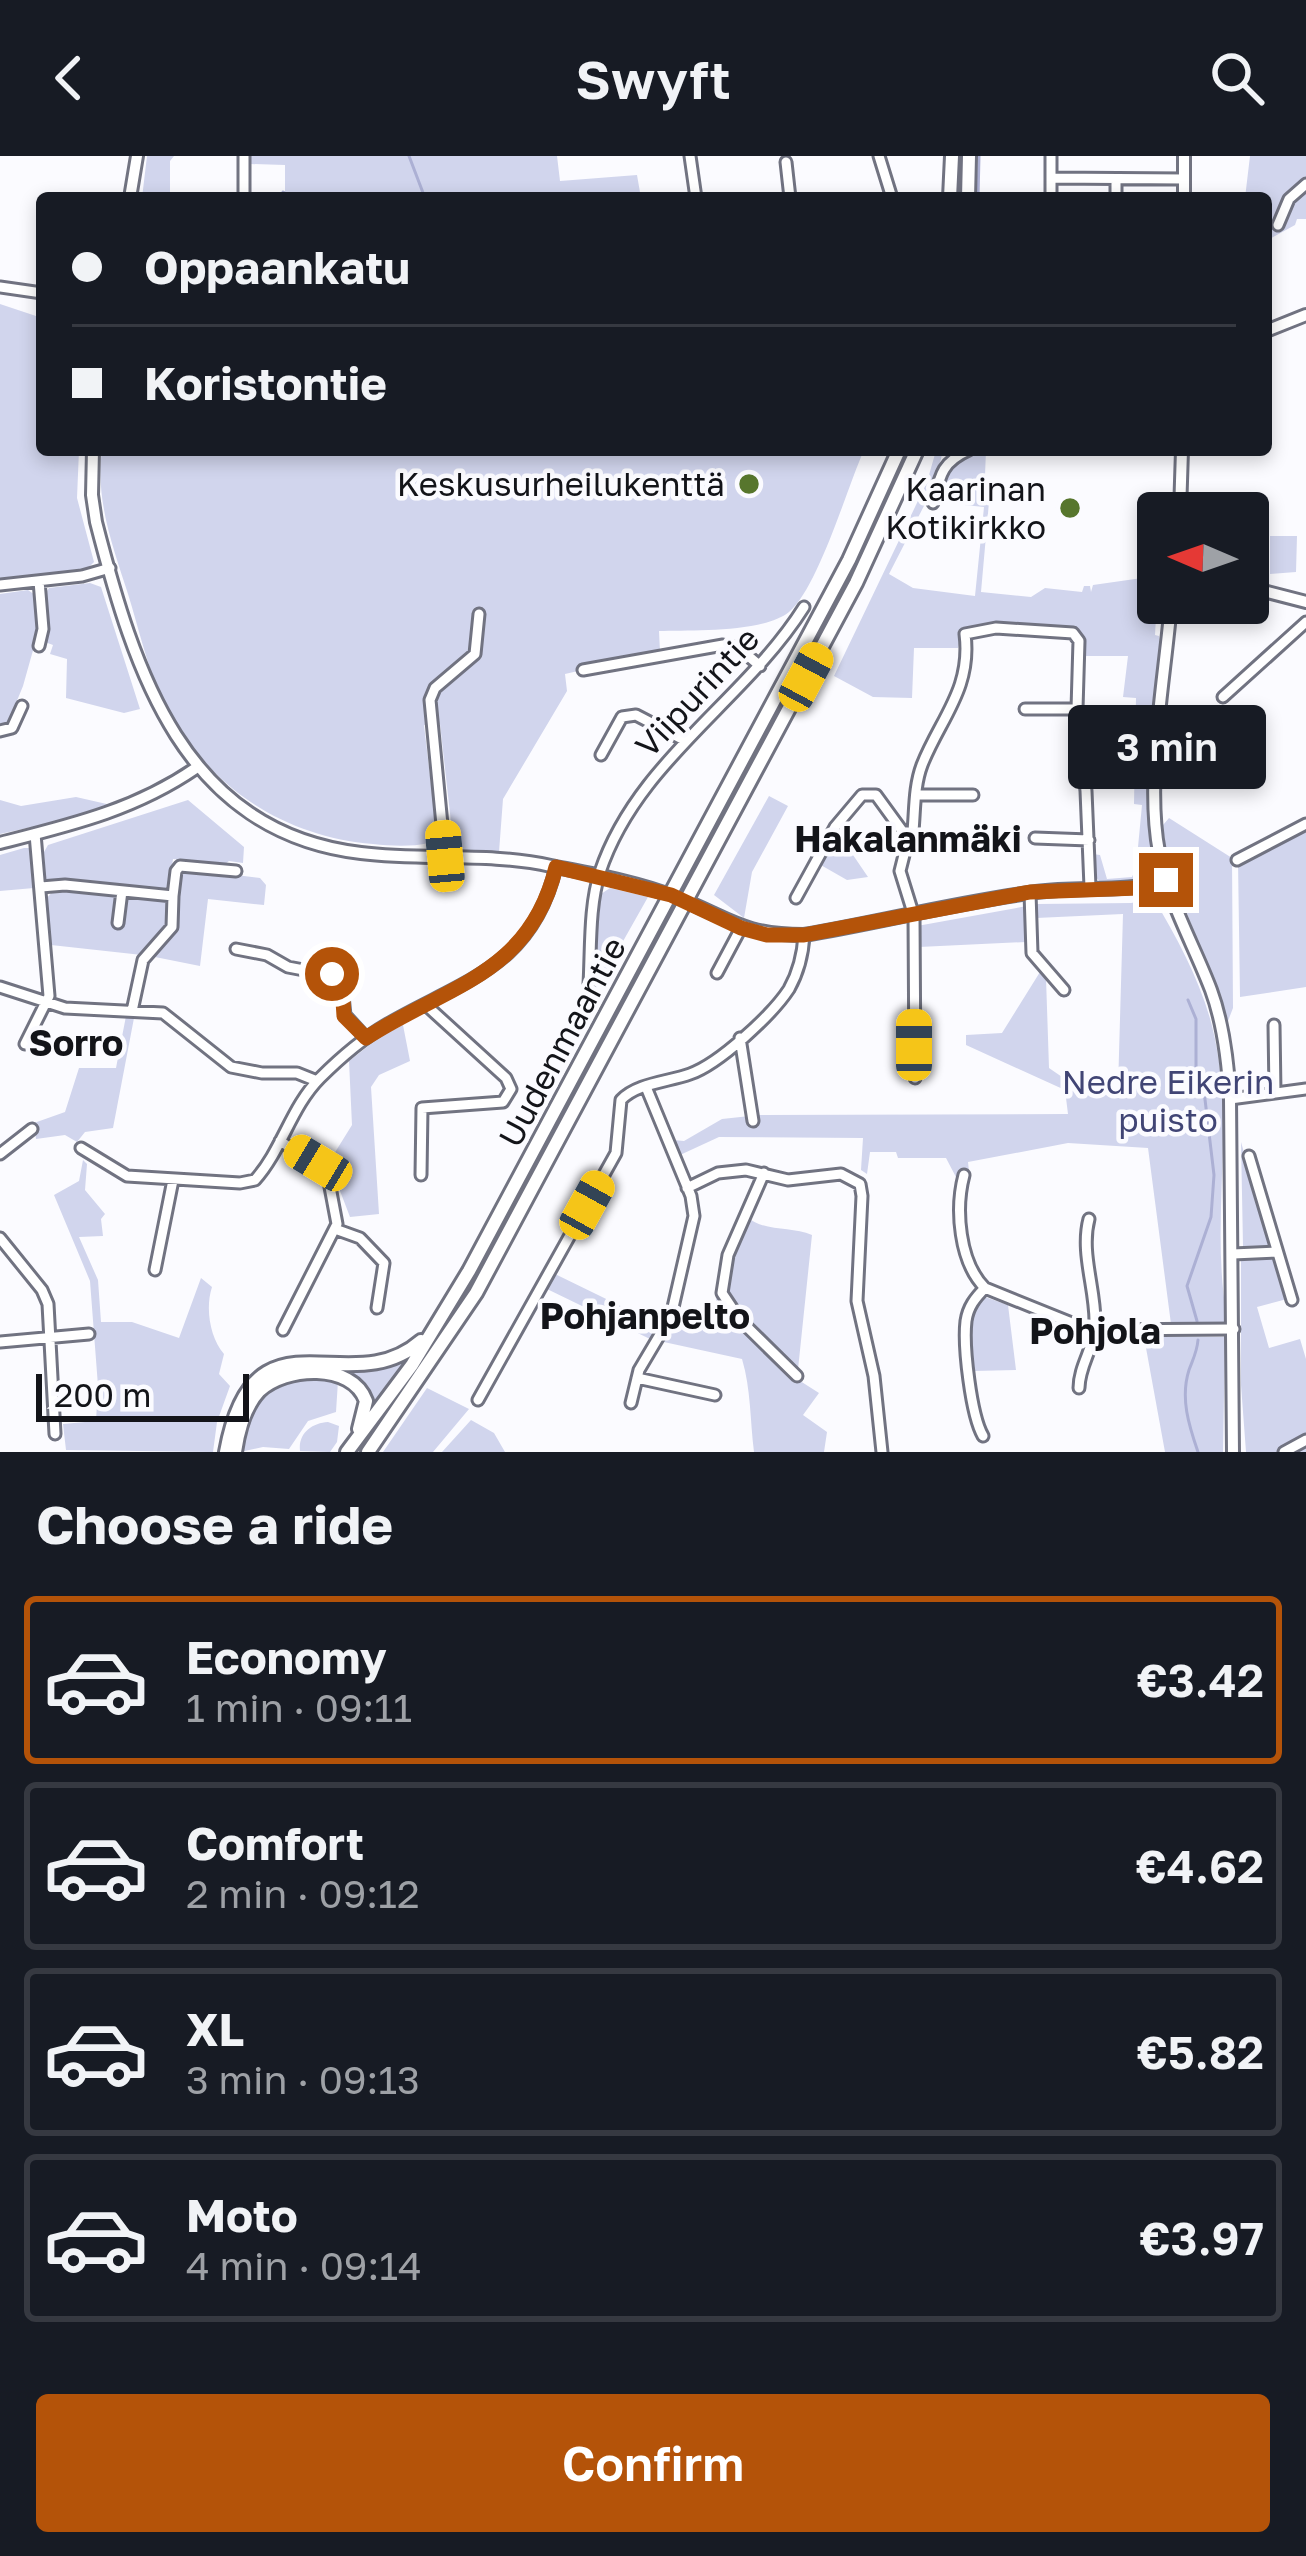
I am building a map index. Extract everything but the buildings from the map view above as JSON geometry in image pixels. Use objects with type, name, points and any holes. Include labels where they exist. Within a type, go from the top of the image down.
[{"type":"main road","points":[[950,192],[952,156]]},
{"type":"main road","points":[[968,192],[969,156]]},
{"type":"main road","name":"Uudenmaantie","points":[[350,1449],[436,1328],[849,560],[896,456]]},
{"type":"main road","name":"Uudenmaantie","points":[[370,1449],[476,1293],[856,583],[914,456]]},
{"type":"main road","points":[[226,1452],[242,1399],[265,1373],[299,1363],[386,1362],[405,1354],[436,1328]]},
{"type":"main road","points":[[235,1452],[254,1398],[272,1382],[298,1374],[338,1375],[361,1389],[366,1408],[350,1449]]},
{"type":"street","points":[[131,192],[137,156]]},
{"type":"street","points":[[244,156],[244,192]]},
{"type":"street","points":[[690,156],[695,192]]},
{"type":"street","points":[[879,156],[890,192]]},
{"type":"street","points":[[1051,156],[1051,192]]},
{"type":"street","points":[[1184,156],[1184,192]]},
{"type":"street","points":[[785,162],[789,192]]},
{"type":"street","points":[[1051,178],[1184,179]]},
{"type":"street","points":[[1116,178],[1116,192]]},
{"type":"street","points":[[1278,225],[1289,200],[1306,184]]},
{"type":"street","points":[[0,286],[36,292]]},
{"type":"street","points":[[1272,329],[1306,315]]},
{"type":"street","points":[[93,456],[92,495],[152,698],[196,768],[264,820],[314,842],[360,853],[508,859],[556,867],[671,895],[767,935],[804,935],[1030,892],[1138,888],[1166,880]]},
{"type":"street","points":[[933,503],[942,467],[956,456]]},
{"type":"street","points":[[1181,492],[1182,456]]},
{"type":"street","points":[[0,585],[110,568]]},
{"type":"street","points":[[39,580],[43,629],[39,646]]},
{"type":"street","points":[[1269,592],[1306,602]]},
{"type":"street","name":"Viipurintie","points":[[598,878],[641,791],[684,740],[760,666],[804,607]]},
{"type":"street","points":[[445,856],[430,700],[435,688],[475,654],[479,614]]},
{"type":"street","points":[[1223,698],[1306,622]]},
{"type":"street","points":[[1169,624],[1154,809],[1166,880],[1220,1016],[1230,1100],[1236,1452]]},
{"type":"street","points":[[915,1078],[914,916],[900,871],[913,831],[921,768],[964,675],[965,634],[1009,628],[1076,635],[1090,887]]},
{"type":"street","points":[[583,670],[729,645],[743,650],[760,666]]},
{"type":"street","points":[[0,731],[12,728],[22,706]]},
{"type":"street","points":[[1025,710],[1077,710]]},
{"type":"street","points":[[601,755],[622,717],[636,715],[684,740]]},
{"type":"street","points":[[0,843],[110,814],[141,802],[196,768]]},
{"type":"street","points":[[796,898],[835,827],[862,794],[879,797],[908,839]]},
{"type":"street","points":[[916,795],[973,795]]},
{"type":"street","points":[[1237,860],[1306,824]]},
{"type":"street","points":[[25,1044],[49,996],[35,834]]},
{"type":"street","points":[[1036,838],[1089,840]]},
{"type":"street","points":[[132,1011],[143,960],[172,927],[180,866],[236,871]]},
{"type":"street","points":[[81,1148],[125,1176],[253,1181],[317,1081],[366,1038],[472,982],[504,957],[537,918],[556,867]]},
{"type":"street","points":[[589,984],[598,878]]},
{"type":"street","points":[[41,887],[173,896]]},
{"type":"street","points":[[118,923],[122,891]]},
{"type":"street","points":[[1030,892],[1032,953],[1064,991]]},
{"type":"street","points":[[717,974],[741,928]]},
{"type":"street","points":[[478,1400],[616,1153],[621,1100],[628,1093],[698,1071],[740,1038],[788,990],[804,935]]},
{"type":"street","points":[[236,949],[267,955],[286,967],[335,976],[342,986],[344,1016],[366,1038]]},
{"type":"street","points":[[0,987],[74,1009],[170,1016],[232,1067],[297,1073],[317,1081]]},
{"type":"street","points":[[421,1175],[422,1108],[503,1102],[511,1089],[506,1078],[426,1005]]},
{"type":"street","points":[[1274,1025],[1276,1093]]},
{"type":"street","points":[[740,1038],[753,1121]]},
{"type":"street","points":[[632,1403],[637,1378],[671,1316],[694,1216],[646,1087]]},
{"type":"street","points":[[1230,1100],[1306,1089]]},
{"type":"street","points":[[0,1154],[32,1129]]},
{"type":"street","points":[[280,1141],[326,1171],[337,1212],[335,1229],[283,1330]]},
{"type":"street","points":[[1249,1156],[1292,1300]]},
{"type":"street","points":[[687,1188],[718,1173],[746,1170],[788,1180],[841,1174],[855,1179],[862,1189],[857,1301],[874,1376],[882,1452]]},
{"type":"street","points":[[764,1173],[728,1256],[722,1293],[740,1320],[797,1376]]},
{"type":"street","points":[[964,1175],[960,1202],[964,1246],[973,1274],[985,1288],[1095,1330],[1234,1329]]},
{"type":"street","points":[[155,1270],[173,1180]]},
{"type":"street","points":[[1079,1388],[1095,1330],[1086,1235],[1089,1219]]},
{"type":"street","points":[[335,1229],[360,1238],[384,1263],[377,1308]]},
{"type":"street","points":[[0,1238],[48,1304],[55,1434]]},
{"type":"street","points":[[1233,1254],[1277,1252]]},
{"type":"street","points":[[983,1436],[975,1417],[965,1328],[973,1301],[985,1288]]},
{"type":"street","points":[[0,1342],[89,1334]]},
{"type":"street","points":[[637,1378],[715,1395]]},
{"type":"street","points":[[1284,1452],[1306,1440]]},
{"type":"green space","points":[[147,156],[174,156],[170,192],[143,192]]},
{"type":"green space","points":[[250,156],[557,156],[560,181],[637,175],[640,192],[285,192],[285,165],[250,164]]},
{"type":"green space","points":[[1250,156],[1306,156],[1306,219],[1297,219],[1295,225],[1272,238],[1272,192],[1246,192]]},
{"type":"green space","points":[[0,304],[36,316],[36,456],[79,456],[77,498],[94,562],[86,570],[0,581]]},
{"type":"green space","points":[[101,456],[862,456],[811,582],[789,612],[745,627],[659,631],[660,652],[565,674],[567,691],[503,799],[499,852],[460,851],[452,831],[440,724],[424,725],[437,835],[429,843],[373,844],[307,830],[276,817],[223,780],[180,730],[152,674],[107,523]]},
{"type":"green space","points":[[934,456],[942,456],[931,502],[926,502],[889,574],[913,588],[975,596],[984,507],[935,502],[943,471],[969,456],[986,456],[984,501],[989,502],[981,592],[1031,597],[1045,588],[1082,592],[1090,586],[1091,592],[1093,585],[1137,579],[1137,624],[1156,624],[1161,650],[1156,864],[1145,881],[1103,885],[1093,874],[1093,854],[1100,855],[1107,879],[1132,877],[1136,868],[1142,805],[1134,804],[1136,698],[1123,697],[1128,656],[1085,656],[1084,681],[1080,681],[1080,636],[962,631],[958,648],[914,648],[912,698],[873,697],[834,676],[927,482]]},
{"type":"green space","points":[[1270,536],[1297,536],[1296,572],[1270,574]]},
{"type":"green space","points":[[90,583],[101,587],[140,709],[124,713],[66,698],[67,659],[50,654],[53,645],[45,642],[49,630],[45,594],[49,588]]},
{"type":"green space","points":[[28,590],[35,595],[39,629],[7,725],[0,723],[0,594]]},
{"type":"green space","points":[[769,796],[788,806],[752,872],[744,918],[714,895]]},
{"type":"green space","points":[[76,797],[113,809],[0,834],[0,800],[21,806]]},
{"type":"green space","points":[[188,800],[244,847],[243,863],[173,859],[169,887],[163,891],[45,881],[48,845]]},
{"type":"green space","points":[[1169,818],[1232,858],[1233,1008],[1228,1021],[1167,861],[1163,825]]},
{"type":"green space","points":[[1306,827],[1306,987],[1240,997],[1238,861]]},
{"type":"green space","points":[[838,833],[868,877],[847,880],[819,864]]},
{"type":"green space","points":[[34,848],[34,888],[0,891],[0,855]]},
{"type":"green space","points":[[187,869],[260,878],[266,885],[264,905],[208,899],[200,966],[150,956],[174,932],[181,874]]},
{"type":"green space","points":[[610,888],[648,897],[591,998],[601,894]]},
{"type":"green space","points":[[53,891],[111,894],[116,898],[111,923],[124,925],[125,899],[130,896],[167,900],[171,905],[168,927],[142,955],[51,945],[47,898]]},
{"type":"green space","name":"Nedre Eikerin puisto","points":[[1154,899],[1202,993],[1218,1057],[1226,1323],[1171,1324],[1148,1148],[1068,1143],[968,1162],[970,1181],[957,1179],[946,1158],[898,1158],[896,1152],[870,1152],[867,1174],[861,1170],[863,1138],[719,1137],[680,1155],[673,1140],[684,1141],[722,1119],[759,1115],[1068,1114],[1065,1090],[966,1045],[966,1035],[1002,1033],[1040,972],[1046,978],[1049,1068],[1081,1090],[1118,1089],[1123,914],[1036,918],[1037,904]]},
{"type":"green space","points":[[1027,906],[1026,942],[919,947],[917,926]]},
{"type":"green space","points":[[126,1016],[134,1018],[113,1128],[85,1132],[77,1142],[65,1135],[36,1139],[34,1123],[65,1112],[79,1068],[116,1068]]},
{"type":"green space","points":[[403,1025],[410,1061],[379,1075],[371,1087],[379,1214],[350,1217],[329,1162],[352,1125],[349,1061]]},
{"type":"green space","points":[[1241,1142],[1271,1247],[1243,1246]]},
{"type":"green space","points":[[83,1160],[87,1164],[85,1190],[105,1214],[103,1236],[79,1237],[98,1280],[101,1322],[132,1322],[179,1338],[201,1278],[212,1287],[210,1322],[224,1354],[219,1374],[230,1386],[217,1422],[213,1452],[66,1450],[63,1424],[96,1421],[90,1281],[54,1195],[79,1181]]},
{"type":"green space","points":[[757,1176],[765,1179],[747,1217],[761,1225],[812,1235],[797,1379],[819,1393],[803,1415],[827,1432],[824,1452],[754,1452],[742,1359],[650,1339],[547,1289],[555,1274],[639,1315],[710,1331],[726,1250]]},
{"type":"green space","points":[[1275,1258],[1287,1299],[1257,1307],[1269,1348],[1300,1339],[1306,1359],[1306,1452],[1246,1452],[1241,1259]]},
{"type":"green space","points":[[985,1297],[1008,1305],[1016,1370],[974,1371],[971,1321]]},
{"type":"green space","points":[[1144,1337],[1225,1337],[1223,1452],[1165,1452]]},
{"type":"green space","points":[[411,1356],[369,1414],[362,1384],[349,1371],[351,1365],[387,1366]]},
{"type":"green space","points":[[305,1378],[338,1381],[336,1412],[308,1421],[289,1449],[240,1452],[247,1423],[261,1396],[279,1383]]},
{"type":"green space","points":[[427,1388],[469,1409],[433,1452],[383,1452]]},
{"type":"green space","points":[[471,1420],[494,1433],[505,1452],[442,1452]]},
{"type":"green space","points":[[328,1422],[339,1426],[330,1452],[300,1451],[307,1430]]},
{"type":"waterway","points":[[409,156],[423,192]]},
{"type":"waterway","points":[[978,192],[979,156]]},
{"type":"waterway","points":[[1188,1000],[1196,1019],[1196,1068],[1204,1091],[1214,1175],[1211,1217],[1187,1286],[1197,1321]]},
{"type":"waterway","points":[[1198,1340],[1185,1391],[1198,1452]]},
{"type":"place","name":"Keskusurheilukenttä","points":[[749,484]]},
{"type":"place","name":"Kaarinan Kotikirkko","points":[[1070,508]]},
{"type":"district","name":"Hakalanmäki","points":[[908,839]]},
{"type":"district","name":"Sorro","points":[[76,1043]]},
{"type":"district","name":"Pohjanpelto","points":[[645,1316]]},
{"type":"district","name":"Pohjola","points":[[1095,1331]]},
{"type":"route","points":[[332,974],[342,986],[344,1016],[366,1038],[466,986],[504,957],[537,918],[556,867],[671,895],[767,935],[804,935],[1030,892],[1138,888],[1166,880]]}]
